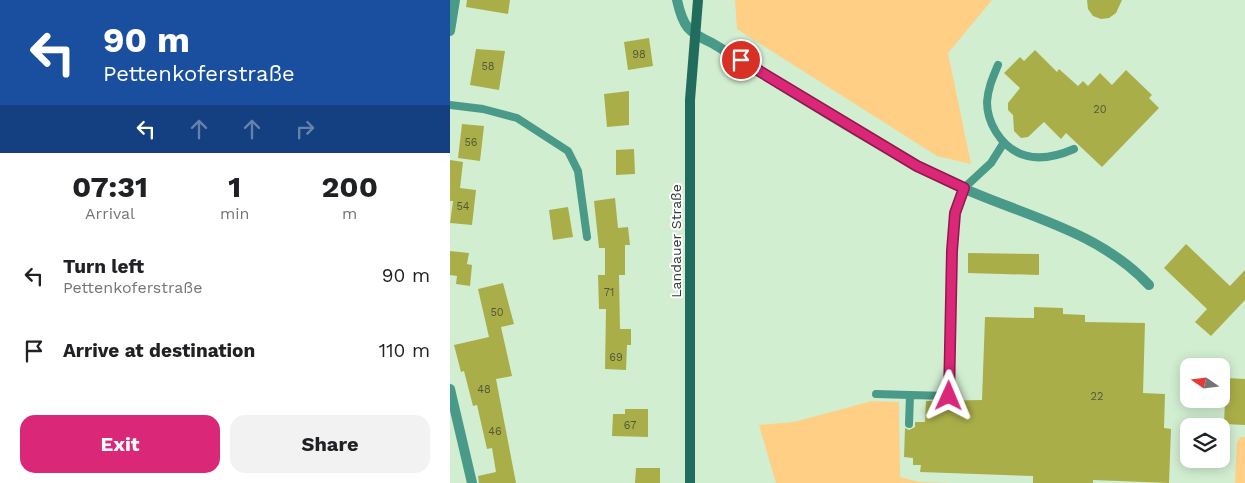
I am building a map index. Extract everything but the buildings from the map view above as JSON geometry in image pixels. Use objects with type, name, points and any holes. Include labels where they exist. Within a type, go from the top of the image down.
[{"type":"main road","name":"Landauer Straße","points":[[690,483],[690,100],[698,0]]},
{"type":"street","points":[[450,31],[455,0]]},
{"type":"street","points":[[677,0],[683,21],[694,34],[917,166],[964,188],[1077,233],[1140,276],[1149,285]]},
{"type":"street","points":[[450,389],[472,483]]},
{"type":"lane","points":[[998,65],[990,84],[987,104],[992,125],[1004,144],[1019,154],[1038,158],[1057,156],[1074,149]]},
{"type":"lane","points":[[450,105],[482,109],[517,118],[568,151],[578,171],[587,237]]},
{"type":"lane","points":[[876,394],[949,396],[952,251],[955,213],[964,188],[991,163],[1004,144]]},
{"type":"lane","points":[[909,424],[910,395]]},
{"type":"shaded area","points":[[735,0],[992,0],[948,53],[971,164],[937,156],[737,29]]},
{"type":"shaded area","points":[[872,401],[899,402],[900,477],[919,482],[951,483],[776,483],[759,425],[794,422]]},
{"type":"shaded area","points":[[1241,437],[1245,437],[1245,483],[1235,483],[1237,442]]},
{"type":"route","points":[[741,60],[917,166],[964,188],[955,213],[952,251],[949,396]]}]
